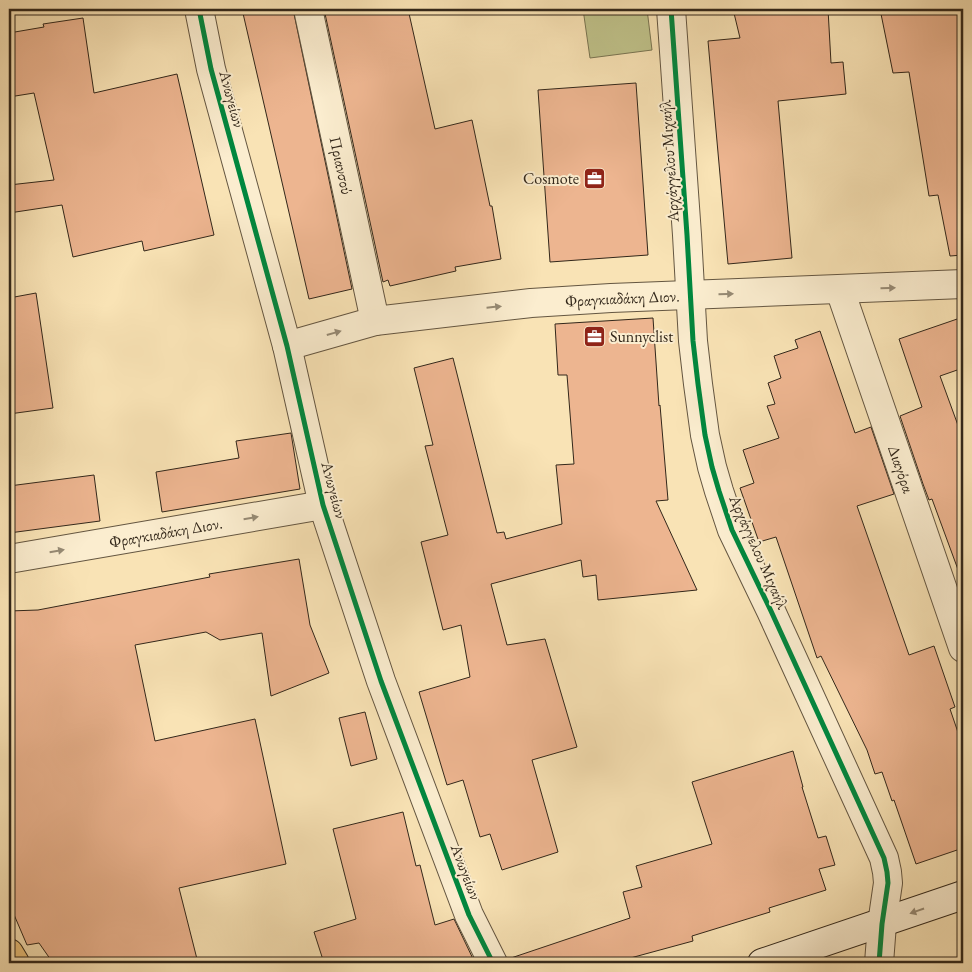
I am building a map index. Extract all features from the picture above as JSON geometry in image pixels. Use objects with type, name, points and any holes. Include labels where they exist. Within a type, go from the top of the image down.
[{"type":"main road","points":[[9,952],[15,963]]},
{"type":"street","name":"Ανωγείων","points":[[199,9],[211,69],[287,346],[323,505],[381,681],[469,916],[493,963]]},
{"type":"street","name":"Πριανσού","points":[[308,9],[375,321]]},
{"type":"street","name":"Αρχάγγελου Μιχαήλ","points":[[671,9],[693,341],[705,435],[719,491],[732,530],[884,858],[888,872],[888,883],[879,963]]},
{"type":"street","name":"Φραγκιαδάκη Διον.","points":[[287,346],[375,321],[531,303],[963,284]]},
{"type":"street","name":"Διαγόρα","points":[[840,290],[963,648]]},
{"type":"street","name":"Φραγκιαδάκη Διον.","points":[[9,559],[323,505]]},
{"type":"street","points":[[762,963],[882,924],[963,895]]},
{"type":"green space","points":[[583,9],[647,9],[652,50],[590,58]]},
{"type":"building","points":[[242,9],[293,9],[352,289],[309,299]]},
{"type":"building","points":[[324,9],[408,9],[435,129],[472,120],[490,206],[492,206],[501,259],[455,267],[456,271],[390,286],[388,280],[383,282]]},
{"type":"building","points":[[733,9],[828,9],[831,63],[843,62],[846,94],[778,101],[792,258],[728,264],[708,41],[740,38]]},
{"type":"building","points":[[880,9],[963,9],[963,255],[950,256],[938,195],[929,196],[909,72],[893,73]]},
{"type":"building","points":[[83,18],[94,93],[177,74],[214,235],[144,251],[142,241],[73,257],[62,205],[9,213],[9,185],[54,180],[34,93],[9,97],[9,33],[44,27],[43,24]]},
{"type":"building","points":[[636,83],[648,255],[550,262],[538,90]]},
{"type":"building","points":[[36,293],[53,408],[9,414],[9,298]]},
{"type":"building","points":[[963,317],[963,368],[940,376],[963,439],[963,575],[960,575],[932,499],[929,500],[900,416],[922,407],[899,339]]},
{"type":"building","points":[[653,318],[668,500],[656,501],[697,590],[598,600],[596,575],[583,577],[581,560],[491,584],[507,645],[545,639],[577,747],[532,760],[558,852],[502,870],[490,834],[480,837],[463,780],[447,785],[419,692],[470,677],[461,625],[443,630],[421,542],[448,535],[425,446],[433,445],[414,368],[453,358],[497,533],[504,532],[506,539],[562,524],[556,465],[574,464],[567,375],[558,375],[555,324]]},
{"type":"building","points":[[820,331],[855,433],[871,427],[894,494],[857,506],[909,655],[934,646],[955,707],[950,709],[963,747],[963,848],[916,864],[894,800],[892,801],[882,772],[875,774],[867,750],[821,656],[817,658],[776,537],[759,542],[740,488],[754,483],[743,450],[779,438],[767,406],[775,404],[768,383],[781,378],[774,356],[798,348],[795,340]]},
{"type":"building","points":[[291,433],[300,489],[162,512],[156,472],[239,458],[236,441]]},
{"type":"building","points":[[94,475],[100,521],[9,533],[9,486]]},
{"type":"building","points":[[299,559],[310,625],[329,673],[271,696],[262,633],[220,640],[206,632],[135,645],[155,741],[255,719],[286,864],[179,888],[198,963],[53,963],[39,943],[27,945],[9,903],[9,611],[38,610],[210,577],[209,574]]},
{"type":"building","points":[[365,712],[377,759],[351,766],[339,718]]},
{"type":"building","points":[[793,751],[818,838],[826,836],[835,865],[819,869],[826,890],[769,908],[770,912],[692,936],[693,941],[612,963],[512,963],[511,958],[630,918],[623,892],[642,887],[636,866],[712,844],[692,782]]},
{"type":"building","points":[[403,812],[416,866],[420,865],[435,925],[454,919],[475,963],[324,963],[314,932],[356,919],[333,829]]},
{"type":"cycle path","points":[[199,9],[211,69],[287,346],[323,505],[381,681],[469,915],[493,963]]},
{"type":"cycle path","points":[[671,9],[693,341],[705,435],[712,467],[732,530],[884,858],[888,883],[879,963]]},
{"type":"place","name":"Cosmote","points":[[595,178]]},
{"type":"place","name":"Sunnyclist","points":[[594,336]]}]
